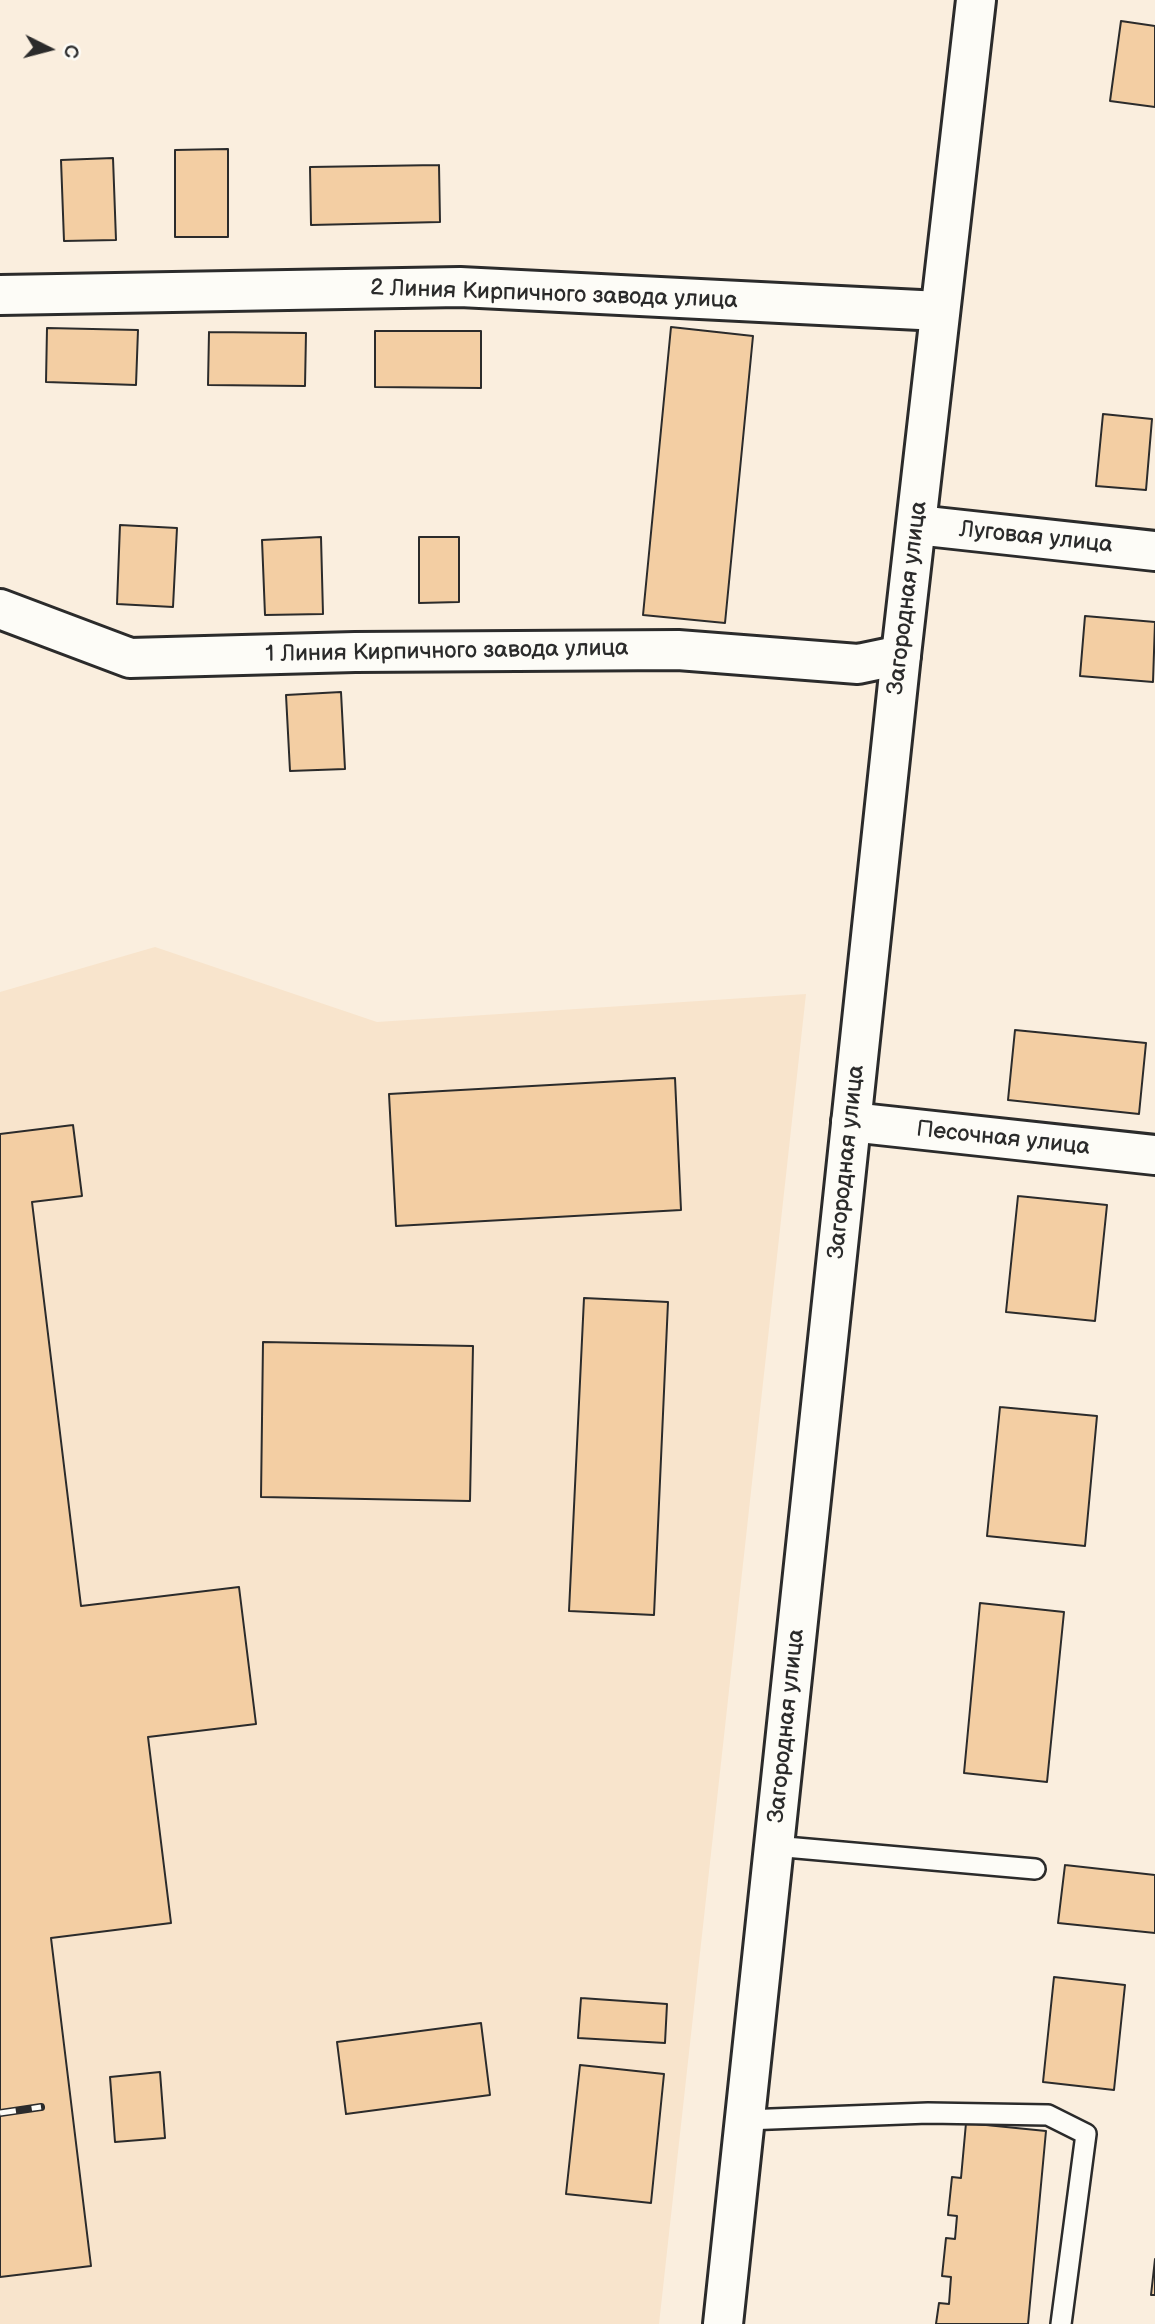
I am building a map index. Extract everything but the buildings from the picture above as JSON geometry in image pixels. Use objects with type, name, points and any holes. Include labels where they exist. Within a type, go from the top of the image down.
[{"type":"street","name":"Загородная улица","points":[[723,2324],[901,655],[976,0]]},
{"type":"street","name":"2 Линия Кирпичного завода улица","points":[[0,295],[460,287],[940,311]]},
{"type":"street","name":"Луговая улица","points":[[917,525],[1155,551]]},
{"type":"street","name":"1 Линия Кирпичного завода улица","points":[[0,609],[130,658],[355,652],[678,650],[858,664],[901,655]]},
{"type":"street","name":"Песочная улица","points":[[851,1122],[1155,1155]]},
{"type":"lane","points":[[774,1846],[1035,1869]]},
{"type":"lane","points":[[745,2120],[928,2113],[1048,2115],[1086,2134],[1061,2324]]},
{"type":"shaded area","points":[[155,947],[377,1022],[806,994],[659,2324],[0,2324],[0,992]]},
{"type":"railway","points":[[0,2113],[41,2107]]}]
